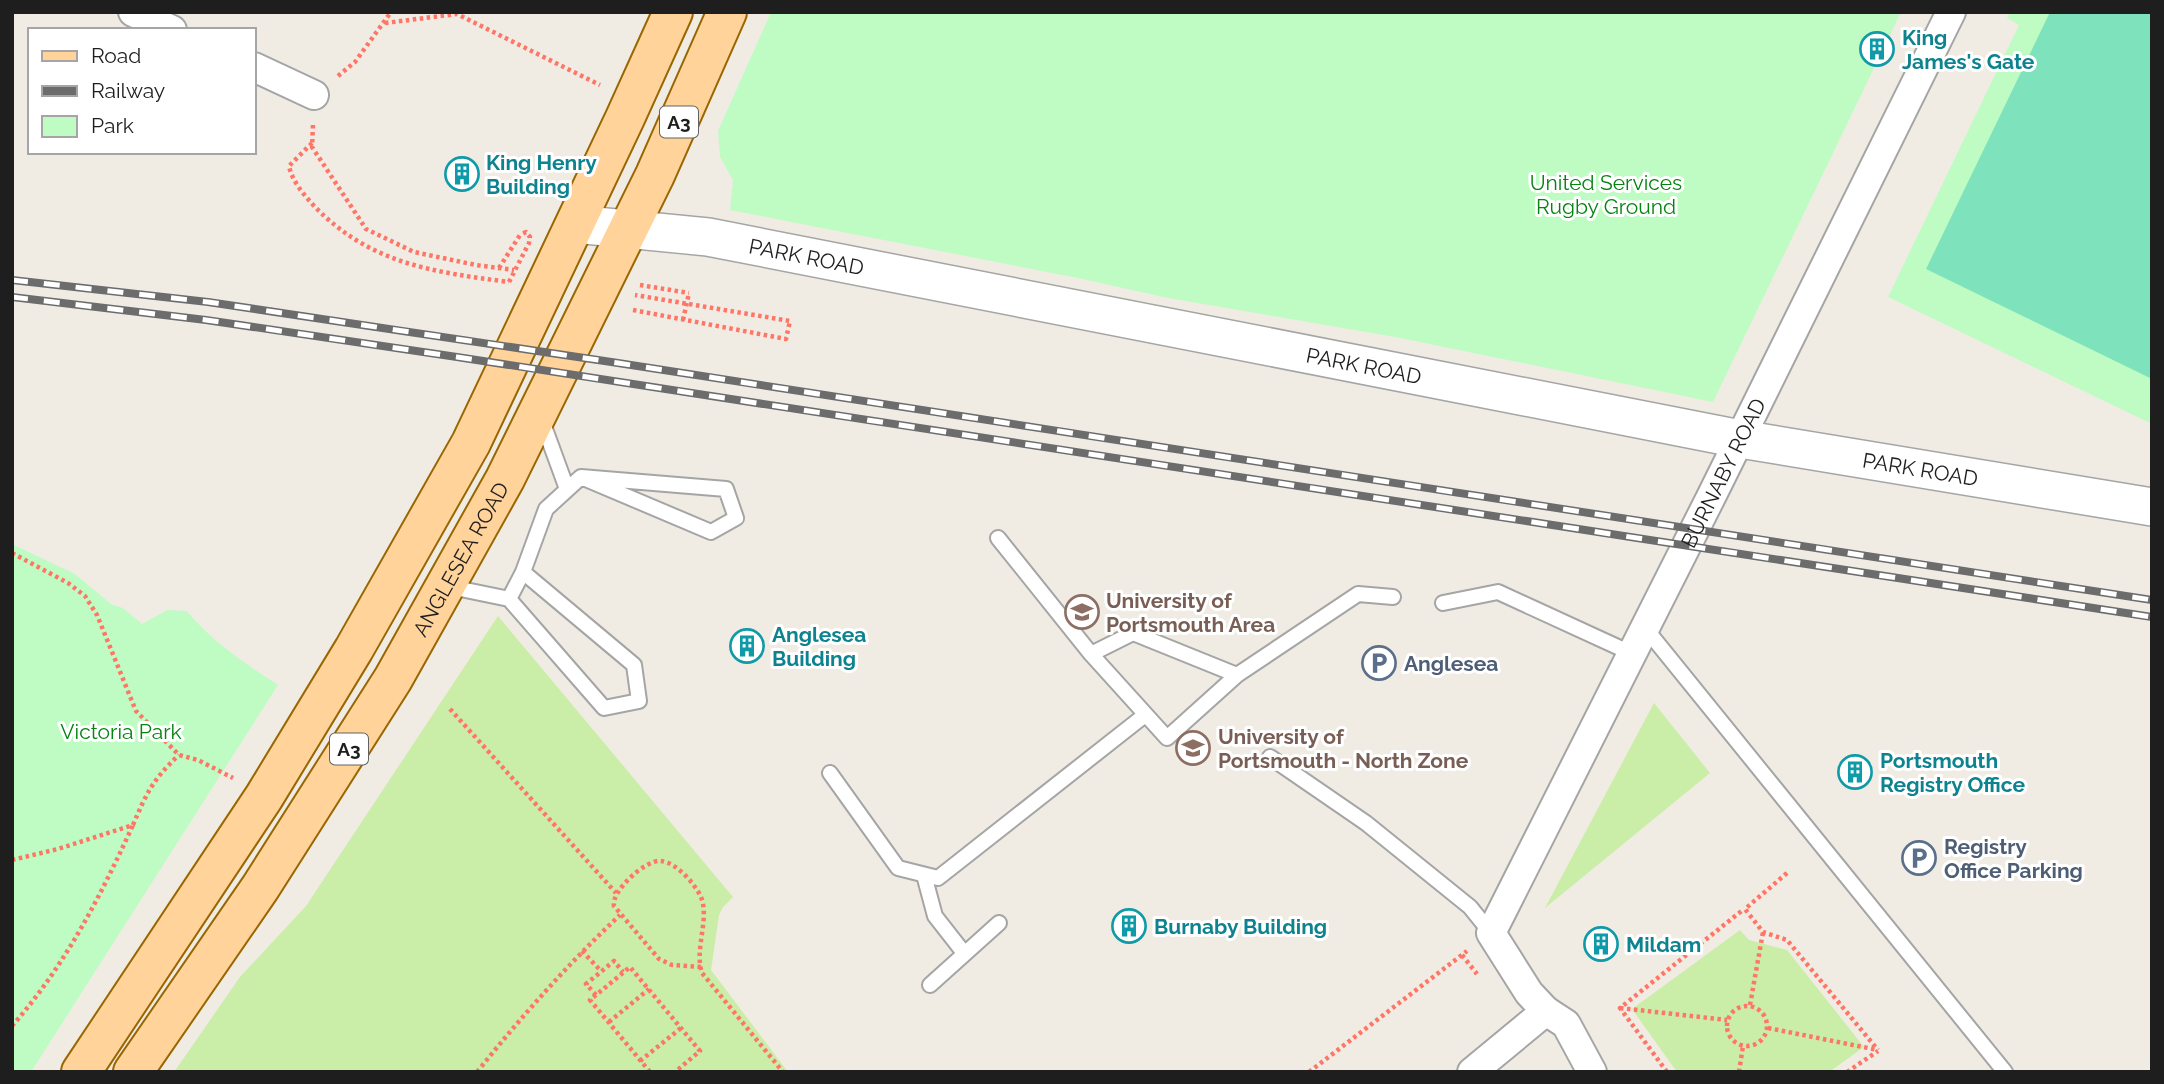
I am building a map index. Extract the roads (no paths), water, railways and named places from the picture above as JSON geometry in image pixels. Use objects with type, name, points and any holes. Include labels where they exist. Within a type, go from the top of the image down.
[{"type":"main road","name":"A3","points":[[80,1072],[264,797],[355,649],[471,443],[673,12]]},
{"type":"main road","name":"ANGLESEA ROAD","points":[[133,1072],[260,888],[393,679],[446,585],[505,479],[654,175],[727,12]]},
{"type":"street","points":[[133,12],[168,28]]},
{"type":"street","name":"BURNABY ROAD","points":[[1491,933],[1951,12]]},
{"type":"street","points":[[256,68],[314,95]]},
{"type":"street","name":"PARK ROAD","points":[[575,224],[730,241],[1740,439],[2152,507]]},
{"type":"street","points":[[1491,933],[1530,993],[1546,1011],[1566,1024],[1592,1072]]},
{"type":"street","points":[[1472,1072],[1546,1011]]},
{"type":"lane","points":[[538,410],[568,489]]},
{"type":"lane","points":[[509,599],[523,572],[546,509],[582,477],[726,489],[736,519],[711,532],[582,477]]},
{"type":"lane","points":[[998,538],[1091,654],[1167,738],[1237,675],[1357,594],[1393,597]]},
{"type":"lane","points":[[446,585],[509,599],[604,708],[639,701],[634,665],[523,572]]},
{"type":"lane","points":[[1443,603],[1498,592],[1639,641],[2005,1072]]},
{"type":"lane","points":[[1091,654],[1133,633],[1237,675]]},
{"type":"lane","points":[[830,773],[898,868],[938,878],[1145,715]]},
{"type":"lane","points":[[1270,757],[1366,823],[1470,907],[1491,933]]},
{"type":"lane","points":[[924,875],[935,916],[964,953]]},
{"type":"lane","points":[[930,985],[999,923]]},
{"type":"railway","points":[[12,280],[208,302],[618,363],[2152,600]]},
{"type":"railway","points":[[12,297],[206,320],[457,357],[2152,617]]},
{"type":"place","name":"King James's Gate","points":[[1877,49]]},
{"type":"place","name":"King Henry Building","points":[[462,174]]},
{"type":"place","name":"University of Portsmouth Area","points":[[1082,612]]},
{"type":"place","name":"Anglesea Building","points":[[747,646]]},
{"type":"place","name":"Anglesea","points":[[1379,663]]},
{"type":"place","name":"University of Portsmouth - North Zone","points":[[1193,748]]},
{"type":"place","name":"Portsmouth Registry Office","points":[[1855,772]]},
{"type":"place","name":"Registry Office Parking","points":[[1919,858]]},
{"type":"place","name":"Burnaby Building","points":[[1129,926]]},
{"type":"place","name":"Mildam","points":[[1601,944]]},
{"type":"park label","name":"United Services Rugby Ground","points":[[1606,194]]},
{"type":"park label","name":"Victoria Park","points":[[121,731]]}]
